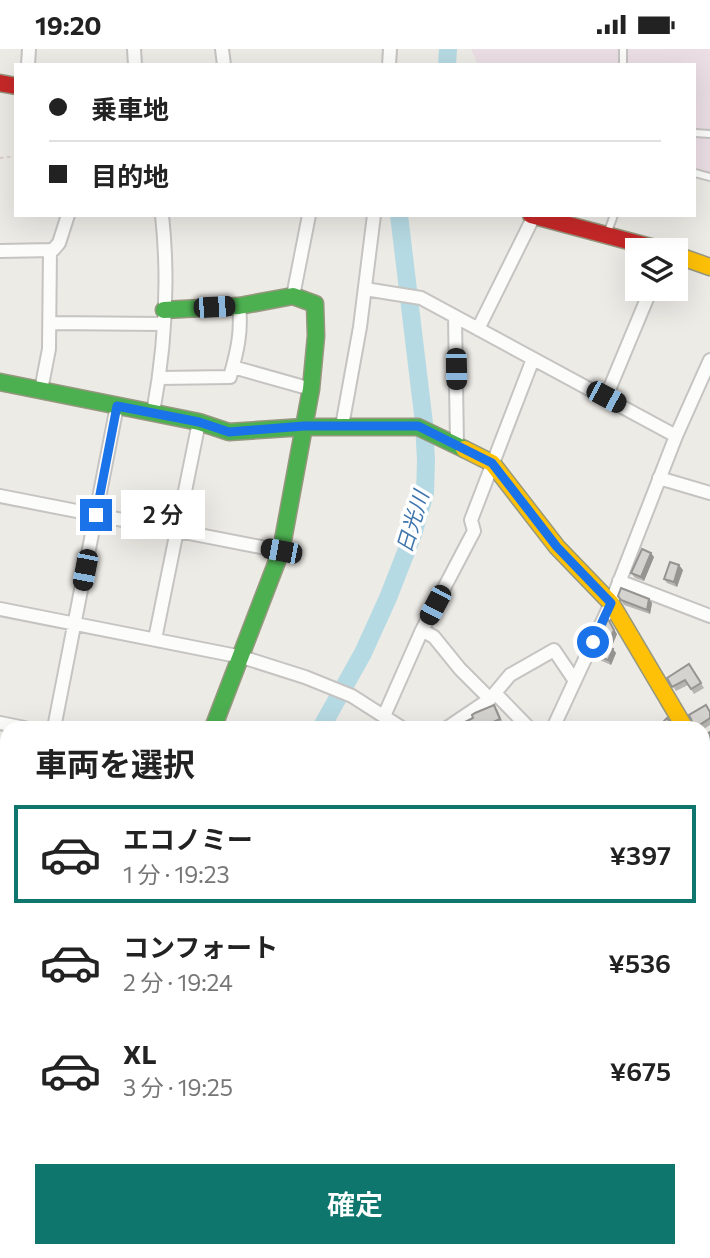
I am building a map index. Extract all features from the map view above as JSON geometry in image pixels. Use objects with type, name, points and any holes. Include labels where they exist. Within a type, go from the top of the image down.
[{"type":"street","points":[[0,251],[50,250],[59,243],[67,217]]},
{"type":"street","points":[[153,413],[160,378],[164,317],[166,255],[162,217]]},
{"type":"street","points":[[293,296],[309,217]]},
{"type":"street","points":[[342,426],[365,289],[374,217]]},
{"type":"street","points":[[478,329],[533,217]]},
{"type":"street","points":[[537,217],[625,241]]},
{"type":"street","points":[[41,390],[49,349],[50,250]]},
{"type":"street","points":[[688,259],[710,267]]},
{"type":"street","points":[[365,289],[421,298],[676,436]]},
{"type":"street","points":[[50,323],[164,317],[293,296],[315,304],[316,336],[311,389],[281,551],[216,721]]},
{"type":"street","points":[[606,397],[646,301]]},
{"type":"street","points":[[160,378],[230,377],[241,333],[239,306]]},
{"type":"street","points":[[455,317],[457,447]]},
{"type":"street","points":[[384,716],[422,630],[474,531],[471,520],[533,359]]},
{"type":"street","points":[[556,721],[611,603],[676,436],[710,360]]},
{"type":"street","points":[[233,367],[311,389]]},
{"type":"street","points":[[0,382],[199,422],[229,432],[304,426],[418,426],[492,463],[557,547],[611,603],[681,721]]},
{"type":"street","points":[[55,721],[117,406]]},
{"type":"street","points":[[155,639],[199,422]]},
{"type":"street","points":[[659,478],[710,493]]},
{"type":"street","points":[[0,496],[281,551]]},
{"type":"street","points":[[619,582],[710,616]]},
{"type":"street","points":[[0,609],[242,657],[305,677],[352,696],[391,721]]},
{"type":"street","points":[[422,630],[434,637],[460,669],[521,721]]},
{"type":"street","points":[[457,721],[493,696],[510,675],[554,650],[575,681]]},
{"type":"lane","points":[[607,236],[613,217]]},
{"type":"shaded area","points":[[471,49],[710,49],[710,176],[696,175],[696,63],[477,63]]},
{"type":"building","points":[[642,549],[651,553],[641,577],[631,573]]},
{"type":"building","points":[[670,562],[679,565],[674,582],[664,579]]},
{"type":"building","points":[[621,588],[649,599],[647,610],[621,600],[618,596]]},
{"type":"building","points":[[608,619],[614,630],[607,646],[613,649],[608,660],[592,654]]},
{"type":"building","points":[[689,664],[701,683],[691,689],[685,680],[672,687],[667,678]]},
{"type":"building","points":[[494,705],[500,719],[467,721],[473,718],[475,713]]},
{"type":"building","points":[[706,705],[710,718],[706,721],[692,721],[689,715]]},
{"type":"waterway","name":"日光川","points":[[447,63],[448,49]]},
{"type":"waterway","name":"日光川","points":[[325,721],[363,653],[388,598],[413,534],[425,493],[424,423],[399,217]]},
{"type":"traffic: fast","points":[[164,310],[239,306],[293,296],[315,304],[316,336],[311,389],[281,551],[216,721]]},
{"type":"traffic: fast","points":[[0,382],[199,422],[229,432],[304,427],[418,427],[464,449]]},
{"type":"traffic: slow","points":[[688,259],[710,267]]},
{"type":"traffic: slow","points":[[464,449],[492,463],[557,547],[611,603],[681,721]]},
{"type":"traffic: jam","points":[[0,83],[14,86]]},
{"type":"traffic: jam","points":[[538,217],[625,240]]},
{"type":"route","points":[[96,515],[117,406],[199,422],[229,432],[304,426],[418,426],[492,463],[557,547],[611,603],[593,642]]}]
